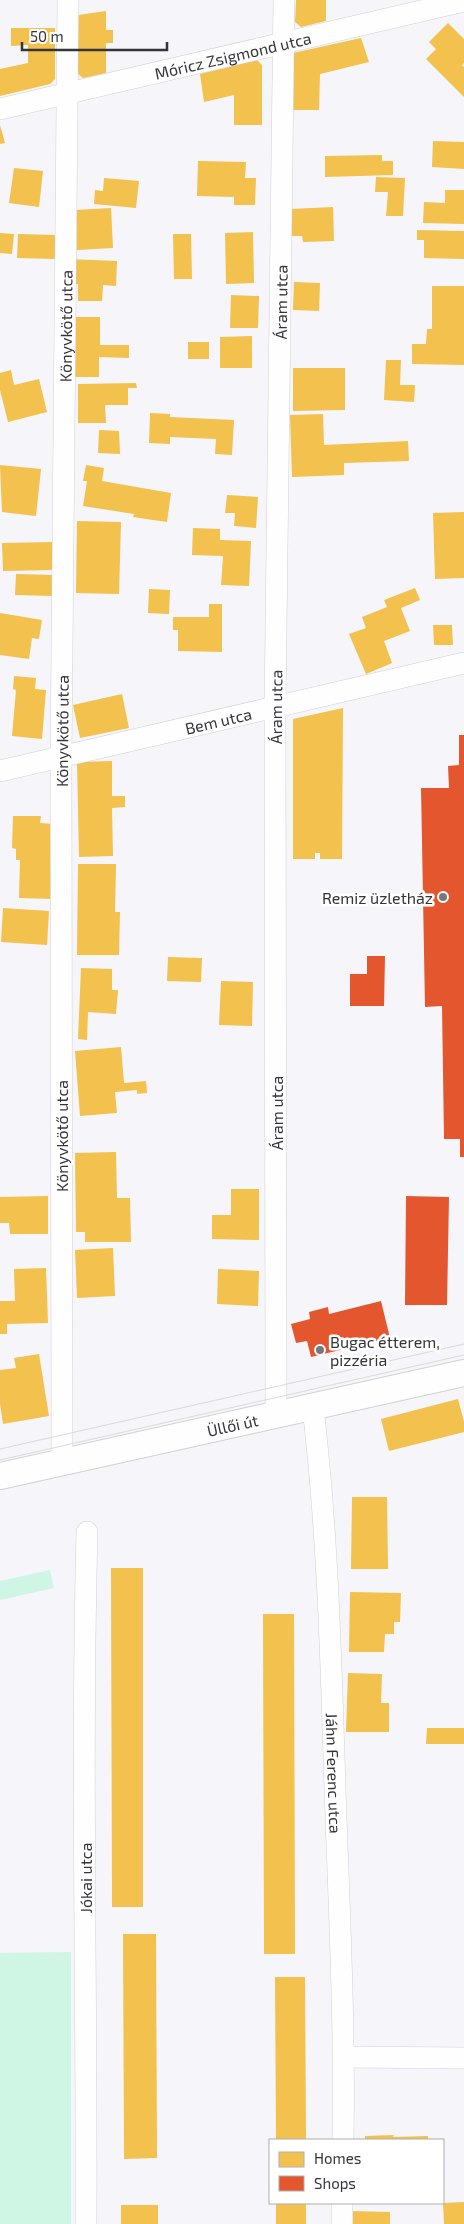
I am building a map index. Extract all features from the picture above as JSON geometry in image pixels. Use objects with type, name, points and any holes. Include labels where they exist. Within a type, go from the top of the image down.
[{"type":"main road","name":"Üllői út","points":[[0,1476],[464,1373]]},
{"type":"street","name":"Könyvkötő utca","points":[[62,1462],[61,757],[68,0]]},
{"type":"street","name":"Áram utca","points":[[276,1416],[275,707],[284,0]]},
{"type":"street","name":"Móricz Zsigmond utca","points":[[0,109],[464,1]]},
{"type":"street","name":"Bem utca","points":[[0,771],[464,663]]},
{"type":"street","name":"Jáhn Ferenc utca","points":[[313,1408],[328,1570],[344,2057],[343,2139]]},
{"type":"street","name":"Jókai utca","points":[[86,2224],[83,1664],[87,1532]]},
{"type":"street","points":[[344,2057],[464,2058]]},
{"type":"street","points":[[342,2204],[342,2224]]},
{"type":"green space","points":[[50,1570],[54,1588],[0,1600],[0,1581]]},
{"type":"green space","points":[[71,1952],[71,2224],[0,2224],[0,1953]]},
{"type":"building: Homes","points":[[296,0],[326,0],[326,21],[301,27],[295,22]]},
{"type":"building: Homes","points":[[106,11],[106,30],[113,30],[113,43],[106,43],[106,73],[83,78],[78,74],[78,15]]},
{"type":"building: Homes","points":[[448,23],[464,39],[464,63],[462,65],[464,67],[464,97],[426,59],[436,49],[429,42]]},
{"type":"building: Homes","points":[[11,28],[55,28],[55,79],[50,84],[0,96],[0,69],[28,63],[28,45],[11,46]]},
{"type":"building: Homes","points":[[361,38],[369,62],[320,74],[319,110],[293,110],[293,53]]},
{"type":"building: Homes","points":[[257,60],[262,65],[262,125],[234,125],[234,95],[204,102],[200,74]]},
{"type":"building: Homes","points":[[0,125],[5,143],[0,144]]},
{"type":"building: Homes","points":[[433,141],[464,142],[464,169],[432,167]]},
{"type":"building: Homes","points":[[382,155],[382,161],[393,161],[393,175],[325,177],[325,156]]},
{"type":"building: Homes","points":[[198,161],[246,162],[245,178],[256,178],[255,205],[234,205],[234,197],[197,196]]},
{"type":"building: Homes","points":[[14,168],[43,171],[39,207],[9,203]]},
{"type":"building: Homes","points":[[376,177],[405,178],[403,216],[386,216],[388,192],[375,192]]},
{"type":"building: Homes","points":[[104,178],[139,181],[136,208],[94,204],[95,190],[103,191]]},
{"type":"building: Homes","points":[[445,190],[464,190],[464,224],[423,223],[424,202],[445,203]]},
{"type":"building: Homes","points":[[333,207],[334,241],[303,242],[302,236],[291,236],[290,209]]},
{"type":"building: Homes","points":[[111,208],[113,248],[77,250],[75,210]]},
{"type":"building: Homes","points":[[417,230],[464,231],[464,259],[424,258],[424,240],[417,240]]},
{"type":"building: Homes","points":[[253,232],[254,283],[226,284],[225,233]]},
{"type":"building: Homes","points":[[0,233],[14,234],[12,254],[0,253]]},
{"type":"building: Homes","points":[[18,234],[57,235],[56,259],[17,258]]},
{"type":"building: Homes","points":[[173,234],[191,234],[192,279],[174,279]]},
{"type":"building: Homes","points":[[69,259],[117,261],[116,286],[103,285],[102,301],[78,301],[78,284],[68,283]]},
{"type":"building: Homes","points":[[294,282],[320,283],[319,311],[293,310]]},
{"type":"building: Homes","points":[[432,286],[464,286],[464,365],[412,364],[412,344],[426,344],[427,329],[432,329]]},
{"type":"building: Homes","points":[[231,295],[259,296],[258,328],[230,328]]},
{"type":"building: Homes","points":[[76,317],[100,317],[100,345],[129,345],[129,358],[99,357],[99,377],[75,377]]},
{"type":"building: Homes","points":[[252,336],[252,368],[220,368],[220,337]]},
{"type":"building: Homes","points":[[188,342],[209,342],[209,359],[188,359]]},
{"type":"building: Homes","points":[[386,360],[401,360],[400,385],[415,385],[414,402],[384,400]]},
{"type":"building: Homes","points":[[293,368],[345,368],[345,410],[293,411]]},
{"type":"building: Homes","points":[[11,370],[14,385],[39,379],[47,412],[8,422],[0,390],[0,373]]},
{"type":"building: Homes","points":[[136,383],[137,388],[128,388],[128,405],[105,405],[106,423],[78,423],[78,384]]},
{"type":"building: Homes","points":[[150,413],[170,414],[170,417],[234,420],[232,455],[215,454],[216,439],[170,437],[170,444],[149,443]]},
{"type":"building: Homes","points":[[323,414],[324,445],[408,441],[409,461],[344,463],[344,475],[292,477],[290,415]]},
{"type":"building: Homes","points":[[99,430],[119,431],[120,454],[98,453]]},
{"type":"building: Homes","points":[[0,465],[41,469],[36,516],[2,512]]},
{"type":"building: Homes","points":[[86,465],[104,468],[102,481],[171,493],[167,522],[133,517],[134,514],[83,506],[87,481],[83,481]]},
{"type":"building: Homes","points":[[227,495],[258,497],[256,528],[234,526],[235,513],[225,513]]},
{"type":"building: Homes","points":[[464,512],[464,578],[435,579],[433,513]]},
{"type":"building: Homes","points":[[77,521],[121,522],[119,594],[76,593]]},
{"type":"building: Homes","points":[[193,528],[220,529],[220,540],[251,541],[249,586],[221,585],[223,556],[192,555]]},
{"type":"building: Homes","points":[[54,542],[54,570],[3,571],[2,543]]},
{"type":"building: Homes","points":[[16,574],[54,575],[53,596],[15,595]]},
{"type":"building: Homes","points":[[415,588],[420,600],[401,608],[410,631],[384,641],[392,663],[366,674],[349,634],[366,628],[362,617],[387,607],[384,600]]},
{"type":"building: Homes","points":[[149,589],[170,590],[169,614],[148,613]]},
{"type":"building: Homes","points":[[209,604],[222,604],[222,652],[178,651],[178,630],[173,630],[173,617],[209,617]]},
{"type":"building: Homes","points":[[0,613],[42,620],[39,639],[32,638],[29,659],[0,655]]},
{"type":"building: Homes","points":[[433,625],[452,625],[453,645],[434,645]]},
{"type":"building: Homes","points":[[14,676],[36,678],[35,689],[46,690],[42,739],[12,736],[16,690],[13,689]]},
{"type":"building: Homes","points":[[122,694],[129,728],[80,738],[73,705]]},
{"type":"building: Homes","points":[[343,708],[342,859],[320,859],[320,853],[315,853],[315,859],[293,859],[293,719]]},
{"type":"building: Homes","points":[[112,761],[112,796],[125,796],[125,807],[112,808],[113,856],[79,857],[77,762]]},
{"type":"building: Homes","points":[[13,816],[41,816],[40,823],[54,824],[52,899],[19,898],[20,860],[16,860],[16,849],[12,848]]},
{"type":"building: Homes","points":[[78,864],[116,864],[115,912],[120,912],[119,955],[77,955]]},
{"type":"building: Homes","points":[[3,908],[49,911],[47,945],[1,942]]},
{"type":"building: Homes","points":[[168,957],[202,958],[201,982],[167,981]]},
{"type":"building: Homes","points":[[81,968],[112,969],[112,990],[118,990],[116,1014],[88,1012],[87,1040],[78,1039]]},
{"type":"building: Homes","points":[[221,981],[253,982],[252,1026],[219,1025]]},
{"type":"building: Homes","points":[[121,1047],[124,1083],[146,1081],[147,1093],[137,1094],[137,1090],[115,1092],[117,1113],[80,1116],[75,1051]]},
{"type":"building: Homes","points":[[116,1152],[117,1198],[130,1198],[131,1242],[85,1242],[85,1232],[76,1232],[75,1153]]},
{"type":"building: Homes","points":[[231,1189],[259,1189],[259,1240],[212,1239],[212,1215],[231,1215]]},
{"type":"building: Homes","points":[[48,1196],[48,1234],[10,1234],[9,1223],[0,1223],[0,1197]]},
{"type":"building: Homes","points":[[113,1248],[115,1296],[77,1298],[75,1250]]},
{"type":"building: Homes","points":[[46,1268],[48,1323],[7,1324],[7,1334],[0,1334],[0,1301],[15,1301],[14,1269]]},
{"type":"building: Homes","points":[[218,1269],[259,1271],[258,1306],[217,1304]]},
{"type":"building: Homes","points":[[39,1354],[49,1416],[3,1424],[0,1404],[0,1370],[16,1368],[14,1358]]},
{"type":"building: Homes","points":[[458,1399],[464,1422],[464,1432],[389,1451],[381,1419]]},
{"type":"building: Homes","points":[[352,1497],[387,1497],[388,1569],[351,1569]]},
{"type":"building: Homes","points":[[111,1568],[143,1568],[143,1907],[112,1907]]},
{"type":"building: Homes","points":[[350,1592],[401,1593],[400,1622],[394,1622],[394,1634],[385,1634],[384,1652],[349,1652]]},
{"type":"building: Homes","points":[[263,1614],[294,1614],[295,1954],[264,1954]]},
{"type":"building: Homes","points":[[348,1673],[382,1674],[381,1703],[389,1703],[389,1732],[346,1732]]},
{"type":"building: Homes","points":[[427,1728],[464,1728],[464,1744],[426,1744]]},
{"type":"building: Homes","points":[[123,1934],[156,1934],[157,2158],[124,2159]]},
{"type":"building: Homes","points":[[275,1977],[305,1977],[306,2139],[276,2139]]},
{"type":"building: Homes","points":[[365,2136],[428,2136],[428,2139],[365,2139]]},
{"type":"building: Homes","points":[[464,2202],[464,2224],[444,2224],[444,2203]]},
{"type":"building: Homes","points":[[276,2204],[306,2204],[306,2224],[276,2224]]},
{"type":"building: Homes","points":[[121,2205],[158,2205],[158,2224],[121,2224]]},
{"type":"building: Homes","points":[[350,2211],[390,2212],[390,2224],[350,2224]]},
{"type":"building: Shops","name":"Remiz üzletház","points":[[459,735],[464,735],[464,1157],[460,1157],[460,1139],[444,1139],[442,1006],[425,1007],[421,788],[449,788],[448,766],[459,765]]},
{"type":"building: Shops","points":[[367,956],[385,956],[384,1006],[350,1006],[350,974],[367,974]]},
{"type":"building: Shops","points":[[406,1196],[449,1197],[447,1305],[405,1305]]},
{"type":"building: Shops","points":[[381,1301],[390,1338],[311,1357],[307,1341],[296,1343],[291,1324],[310,1319],[309,1312],[328,1307],[329,1314]]},
{"type":"tram line","points":[[0,1449],[464,1344]]},
{"type":"tram line","points":[[0,1460],[464,1355]]},
{"type":"place","name":"Remiz üzletház","points":[[443,897]]},
{"type":"place","name":"Bugac étterem, pizzéria","points":[[320,1350]]}]
